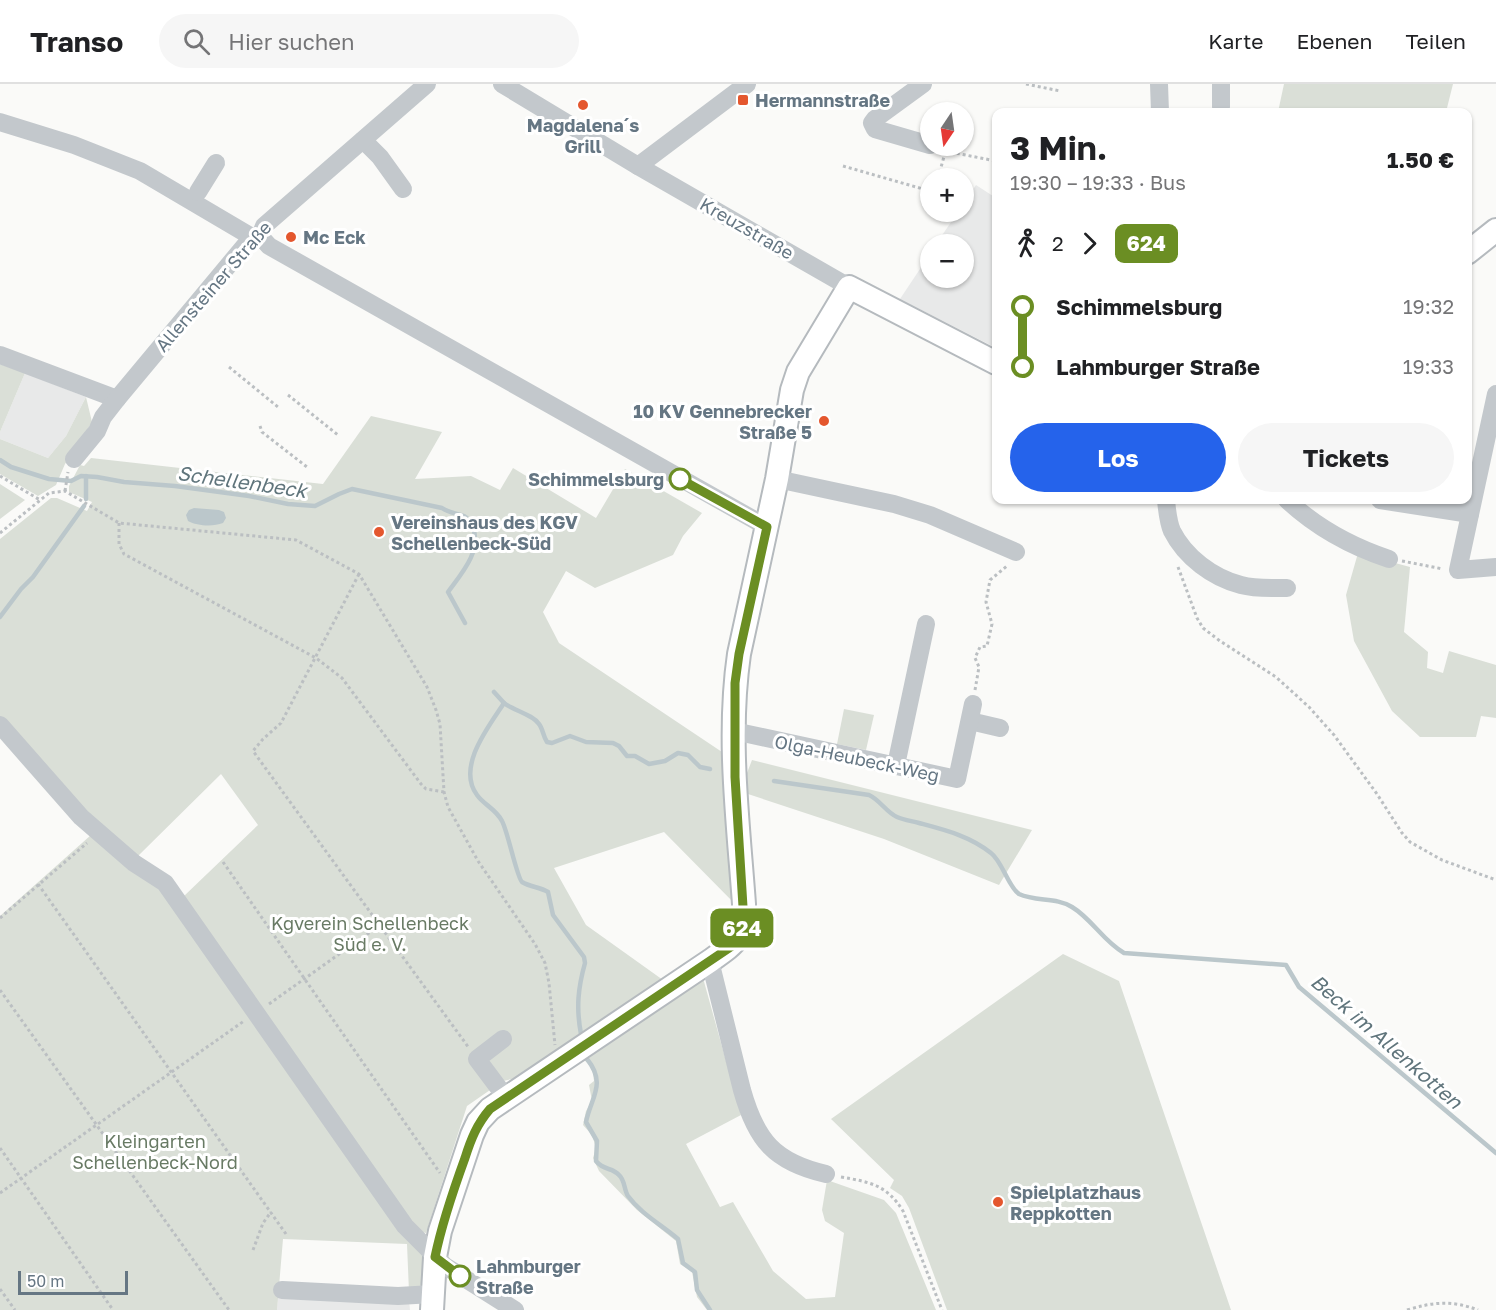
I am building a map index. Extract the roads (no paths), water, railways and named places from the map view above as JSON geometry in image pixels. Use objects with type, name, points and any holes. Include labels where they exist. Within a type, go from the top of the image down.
[{"type":"main road","points":[[1472,250],[1496,230]]},
{"type":"main road","name":"Kreuzstraße","points":[[849,287],[992,361]]},
{"type":"main road","points":[[433,1302],[435,1257],[440,1231],[454,1185],[478,1122],[490,1109],[710,961],[737,940],[744,923],[734,731],[735,683],[739,654],[777,479],[792,390],[798,372],[849,287]]},
{"type":"street","name":"Allensteiner Straße","points":[[70,468],[117,399],[264,226],[427,84]]},
{"type":"street","name":"Kreuzstraße","points":[[502,84],[638,166],[849,287]]},
{"type":"street","points":[[638,166],[747,84]]},
{"type":"street","points":[[920,142],[875,129],[872,123],[923,84]]},
{"type":"street","points":[[1159,84],[1160,108]]},
{"type":"street","points":[[1221,84],[1221,107]]},
{"type":"street","points":[[0,122],[74,145],[140,171],[767,527]]},
{"type":"street","points":[[363,140],[403,189]]},
{"type":"street","points":[[198,192],[216,163]]},
{"type":"street","points":[[0,355],[117,399]]},
{"type":"street","points":[[1496,394],[1458,570],[1496,567]]},
{"type":"street","points":[[777,479],[894,504],[930,515],[1016,552]]},
{"type":"street","points":[[1167,504],[1172,530],[1182,546],[1209,571],[1242,586],[1287,588]]},
{"type":"street","points":[[1292,504],[1322,528],[1349,543],[1389,559]]},
{"type":"street","points":[[1406,504],[1470,514]]},
{"type":"street","points":[[896,765],[926,624]]},
{"type":"street","name":"Olga-Heubeck-Weg","points":[[734,731],[957,780],[972,713],[1000,728]]},
{"type":"street","points":[[0,725],[81,817],[134,863],[165,883],[405,1226],[435,1257],[515,1310]]},
{"type":"street","points":[[710,961],[742,1090],[756,1129],[779,1155],[800,1168],[826,1174]]},
{"type":"street","points":[[503,1039],[477,1059],[507,1099]]},
{"type":"street","points":[[282,1290],[398,1296],[433,1302]]},
{"type":"waterway","name":"Schellenbeck","points":[[0,460],[11,467],[49,479],[71,481],[81,476],[97,477],[315,506],[352,489],[442,508],[467,518],[475,537],[475,545],[469,562],[448,592],[465,623]]},
{"type":"waterway","points":[[86,476],[86,499]]},
{"type":"waterway","points":[[0,617],[33,577],[84,506]]},
{"type":"waterway","name":"Schellenbeck","points":[[494,692],[504,703],[477,747],[470,772],[472,784],[477,795],[497,813],[502,821],[520,879],[528,885],[548,892],[553,915],[584,957],[585,963],[578,998],[581,1034]]},
{"type":"waterway","name":"Beck im Allenkotten","points":[[504,703],[536,721],[547,742],[552,743],[570,736],[586,742],[613,743],[619,746],[627,756],[635,756],[649,764],[665,761],[678,753],[688,755],[700,767],[710,769]]},
{"type":"waterway","name":"Beck im Allenkotten","points":[[774,781],[869,795],[897,817],[948,831],[975,842],[995,857],[1019,894],[1072,907],[1124,953],[1286,965],[1299,987],[1496,1153]]},
{"type":"waterway","name":"Schellenbeck","points":[[587,1059],[593,1068],[597,1083],[586,1122],[597,1141],[596,1161],[619,1175],[633,1202],[678,1239],[683,1263],[695,1272],[697,1290],[710,1310]]},
{"type":"place","name":"Hermannstraße","points":[[743,100]]},
{"type":"place","name":"Magdalena´s Grill","points":[[583,105]]},
{"type":"place","name":"Mc Eck","points":[[291,237]]},
{"type":"place","name":"10 KV Gennebrecker Straße 5","points":[[824,421]]},
{"type":"place","name":"Schimmelsburg","points":[[680,479]]},
{"type":"place","name":"Vereinshaus des KGV Schellenbeck-Süd","points":[[379,532]]},
{"type":"place","name":"Spielplatzhaus Reppkotten","points":[[998,1202]]},
{"type":"place","name":"Lahmburger Straße","points":[[460,1276]]},
{"type":"park label","name":"Kgverein Schellenbeck Süd e. V.","points":[[370,933]]},
{"type":"park label","name":"Kleingarten Schellenbeck-Nord","points":[[155,1151]]}]
